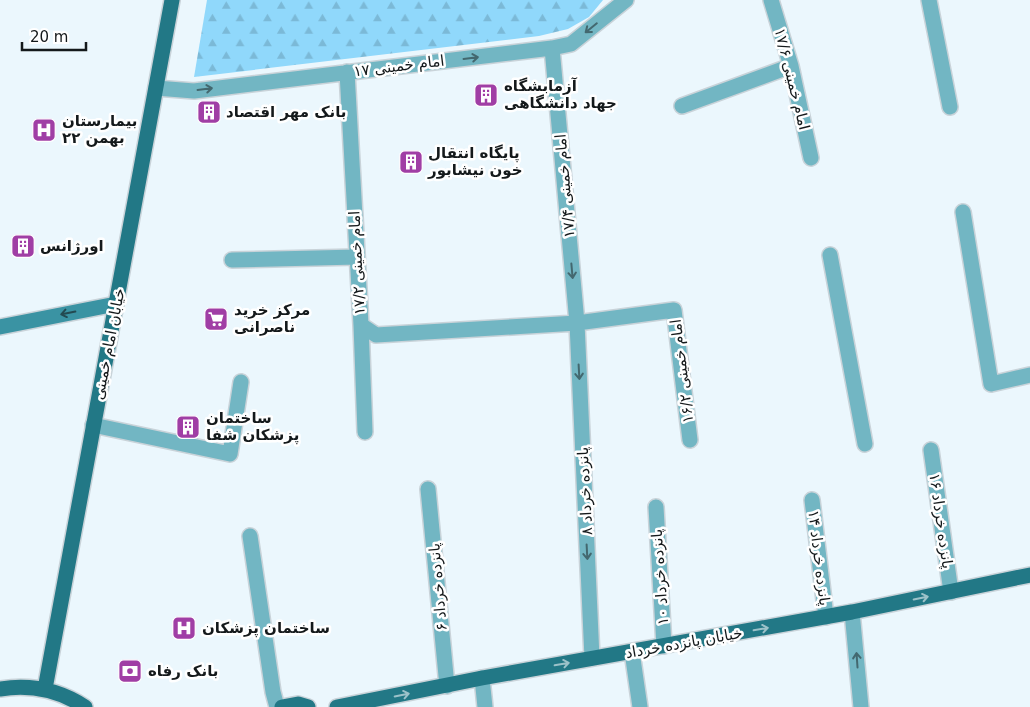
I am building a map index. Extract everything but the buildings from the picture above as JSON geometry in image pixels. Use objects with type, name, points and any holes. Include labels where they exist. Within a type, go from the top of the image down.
[{"type":"main road","name":"خیابان امام خمینی","points":[[45,689],[172,0]]},
{"type":"main road","name":"خیابان پانزده خرداد","points":[[337,707],[482,678],[826,617],[1030,575]]},
{"type":"main road","points":[[0,689],[16,686],[45,689],[71,698],[85,707]]},
{"type":"main road","points":[[282,707],[298,704],[308,707]]},
{"type":"street","name":"امام خمینی ۱۷","points":[[156,88],[194,91],[552,48],[571,44],[626,0]]},
{"type":"street","name":"امام خمینی ۱۷/۶","points":[[771,0],[791,66],[811,158]]},
{"type":"street","points":[[929,0],[950,107]]},
{"type":"street","name":"امام خمینی ۱۷/۴","points":[[552,48],[577,323]]},
{"type":"street","points":[[682,106],[791,66]]},
{"type":"street","name":"امام خمینی ۱۷/۲","points":[[347,72],[361,325],[376,335],[577,323]]},
{"type":"street","points":[[963,212],[991,384],[1030,375]]},
{"type":"street","points":[[830,254],[865,444]]},
{"type":"street","points":[[232,260],[357,257]]},
{"type":"street","points":[[0,326],[116,304]]},
{"type":"street","name":"امام خمینی ۱۶/۲","points":[[577,323],[674,310],[690,440]]},
{"type":"street","name":"پانزده خرداد ۸","points":[[577,323],[592,658]]},
{"type":"street","points":[[361,325],[365,432]]},
{"type":"street","points":[[93,426],[230,454],[241,382]]},
{"type":"street","name":"پانزده خرداد ۱۶","points":[[931,450],[951,592]]},
{"type":"street","name":"پانزده خرداد ۶","points":[[428,489],[447,686]]},
{"type":"street","name":"پانزده خرداد ۱۴","points":[[812,500],[826,617]]},
{"type":"street","name":"پانزده خرداد ۱۰","points":[[656,507],[664,646]]},
{"type":"street","points":[[250,536],[273,692],[277,707]]},
{"type":"street","points":[[852,612],[860,707]]},
{"type":"street","points":[[632,652],[640,707]]},
{"type":"street","points":[[482,678],[484,707]]},
{"type":"green space","points":[[207,0],[603,0],[589,17],[568,29],[539,36],[194,77]]},
{"type":"place","name":"آزمایشگاه جهاد دانشگاهی","points":[[486,95]]},
{"type":"place","name":"بانک مهر اقتصاد","points":[[209,112]]},
{"type":"place","name":"بیمارستان ۲۲ بهمن","points":[[44,130]]},
{"type":"place","name":"پایگاه انتقال خون نیشابور","points":[[411,162]]},
{"type":"place","name":"اورژانس","points":[[23,246]]},
{"type":"place","name":"مرکز خرید ناصرانی","points":[[216,319]]},
{"type":"place","name":"ساختمان پزشکان شفا","points":[[188,427]]},
{"type":"place","name":"ساختمان پزشکان","points":[[184,628]]},
{"type":"place","name":"بانک رفاه","points":[[130,671]]}]
